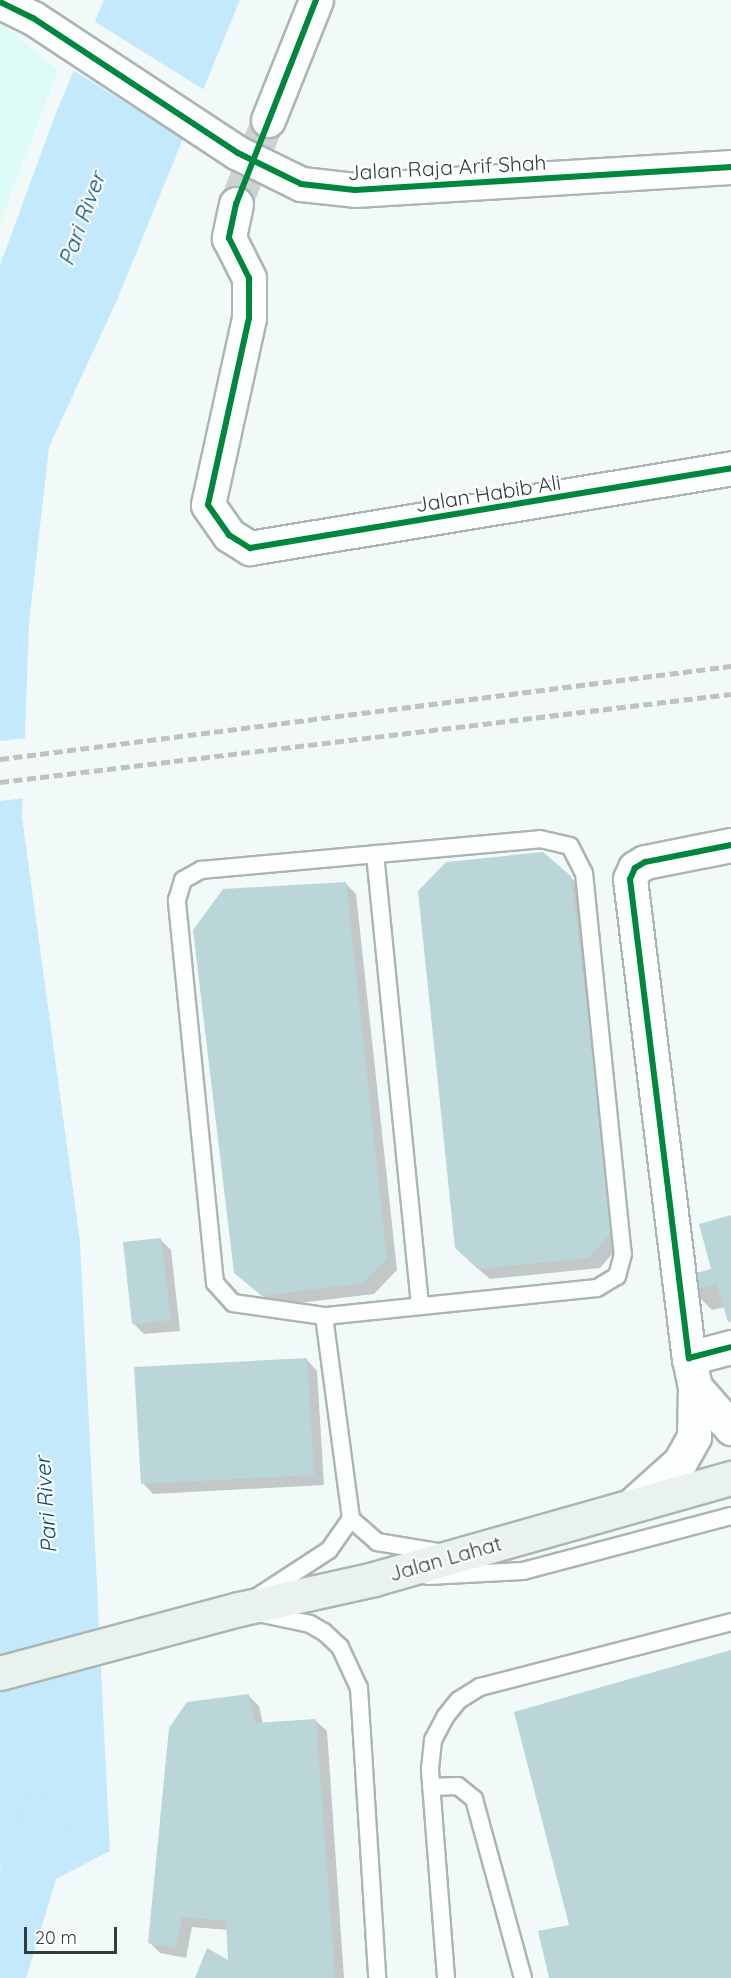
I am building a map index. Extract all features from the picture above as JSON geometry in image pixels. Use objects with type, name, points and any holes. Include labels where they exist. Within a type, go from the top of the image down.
[{"type":"main road","name":"Jalan Lahat","points":[[0,1673],[239,1609],[374,1579],[456,1554],[731,1479]]},
{"type":"street","points":[[268,120],[316,0]]},
{"type":"street","name":"Jalan Raja Arif Shah","points":[[0,2],[33,18],[238,153],[302,184],[355,190],[731,167]]},
{"type":"street","name":"Jalan Habib Ali","points":[[236,204],[229,238],[249,278],[249,318],[208,505],[229,535],[250,548],[731,468]]},
{"type":"street","points":[[632,1505],[689,1449],[694,1437],[692,1373],[630,879],[634,868],[645,862],[731,845]]},
{"type":"street","points":[[692,1373],[731,1347]]},
{"type":"street","points":[[692,1373],[731,1428]]},
{"type":"lane","points":[[540,839],[570,846],[584,873],[623,1254],[616,1276],[597,1288],[324,1316],[233,1303],[215,1283],[177,900],[183,880],[201,870],[375,854],[540,839]]},
{"type":"lane","points":[[375,854],[420,1306]]},
{"type":"lane","points":[[324,1316],[351,1519],[369,1536],[390,1546],[456,1554]]},
{"type":"lane","points":[[374,1579],[523,1571],[731,1516]]},
{"type":"lane","points":[[239,1609],[329,1550],[351,1519]]},
{"type":"lane","points":[[239,1609],[310,1624],[324,1632],[340,1647],[359,1688],[377,1978]]},
{"type":"lane","points":[[446,1978],[431,1787],[433,1740],[459,1700],[480,1687],[731,1622]]},
{"type":"lane","points":[[431,1787],[458,1786],[474,1799],[523,1978]]},
{"type":"shaded area","points":[[0,22],[58,70],[0,223]]},
{"type":"water","points":[[104,0],[240,0],[117,300],[49,447],[29,624],[22,817],[80,1241],[110,1851],[23,1896],[0,1867],[0,265],[57,110]]},
{"type":"pier","points":[[92,20],[206,91],[186,140],[71,69]]},
{"type":"pier","points":[[28,738],[26,798],[0,801],[0,741]]},
{"type":"building","points":[[543,852],[571,876],[614,1229],[589,1258],[478,1269],[455,1248],[418,891],[446,862]]},
{"type":"building","points":[[346,882],[387,1259],[363,1283],[262,1296],[234,1273],[193,930],[223,889]]},
{"type":"building","points":[[731,1215],[731,1321],[728,1322],[717,1284],[690,1291],[686,1276],[711,1269],[699,1224]]},
{"type":"building","points":[[161,1238],[171,1320],[132,1324],[123,1242]]},
{"type":"building","points":[[307,1358],[314,1475],[141,1484],[134,1367]]},
{"type":"building","points":[[731,1650],[731,1978],[549,1978],[538,1931],[569,1925],[514,1712]]},
{"type":"building","points":[[249,1694],[255,1723],[316,1719],[335,1978],[195,1978],[207,1948],[228,1960],[226,1921],[182,1917],[176,1948],[148,1943],[169,1728],[187,1702]]},
{"type":"waterway","name":"Pari River","points":[[0,1968],[44,1822]]},
{"type":"tunnel","points":[[236,204],[268,120]]},
{"type":"railway","points":[[0,759],[731,666]]},
{"type":"railway","points":[[0,782],[731,694]]},
{"type":"cycle path","points":[[316,0],[236,204],[229,238],[249,278],[249,318],[208,505],[229,535],[250,548],[731,468]]},
{"type":"cycle path","points":[[0,2],[33,18],[238,153],[301,184],[355,190],[731,167]]},
{"type":"cycle path","points":[[731,845],[645,862],[635,868],[630,879],[689,1358],[731,1347]]}]
